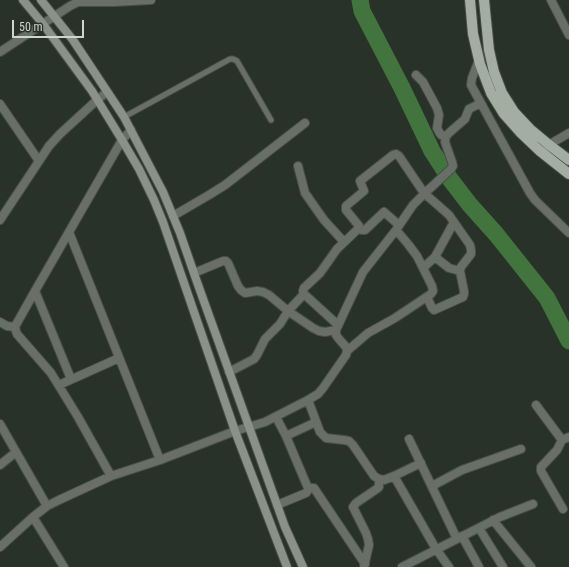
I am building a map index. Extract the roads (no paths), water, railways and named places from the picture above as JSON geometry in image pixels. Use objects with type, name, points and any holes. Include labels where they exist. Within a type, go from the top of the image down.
[{"type":"main road","points":[[470,0],[473,34],[479,60],[491,93],[504,114],[520,132],[544,148],[569,160]]},
{"type":"main road","points":[[484,0],[489,50],[494,72],[502,93],[514,112],[544,148],[569,174]]},
{"type":"street","points":[[23,0],[43,24],[97,100],[139,169],[154,200],[235,431],[287,567]]},
{"type":"street","points":[[41,0],[73,40],[124,117],[163,192],[180,233],[277,505],[303,567]]},
{"type":"street","points":[[0,52],[55,17],[70,6],[72,2],[151,0]]},
{"type":"street","points":[[551,0],[569,35]]},
{"type":"street","points":[[479,60],[471,85],[530,194],[569,233]]},
{"type":"street","points":[[416,75],[423,82],[437,108],[439,115],[437,128],[441,135],[446,136]]},
{"type":"street","points":[[0,218],[49,146],[60,134],[107,92]]},
{"type":"street","points":[[347,351],[346,347],[336,335],[337,327],[362,272],[413,205],[451,169],[453,166],[445,142],[446,136],[465,120],[469,109],[481,102]]},
{"type":"street","points":[[0,104],[39,161]]},
{"type":"street","points":[[173,216],[209,196],[305,123]]},
{"type":"street","points":[[111,476],[51,372],[17,334],[15,327],[122,140],[131,130]]},
{"type":"street","points":[[544,148],[569,133]]},
{"type":"street","points":[[0,547],[33,517],[47,506],[59,500],[111,476],[160,460],[235,431],[265,422],[308,400],[318,394],[323,388],[346,355],[347,351],[368,333],[395,318],[426,297],[431,294],[433,291],[432,286],[417,256],[384,212],[366,230],[362,230],[346,210],[346,206],[364,191],[360,181],[396,154],[425,192],[454,222],[470,245],[471,254],[461,267],[460,271],[464,291],[462,297],[434,310],[426,297]]},
{"type":"street","points":[[298,166],[305,193],[324,220],[344,242]]},
{"type":"street","points":[[423,268],[435,257],[454,222]]},
{"type":"street","points":[[337,327],[304,294],[303,291],[304,288],[320,273],[332,255],[359,228]]},
{"type":"street","points":[[69,232],[160,460]]},
{"type":"street","points":[[435,257],[449,268],[460,271]]},
{"type":"street","points":[[194,273],[223,261],[226,262],[228,263],[238,286],[245,293],[257,291],[269,295],[288,311],[319,331],[325,332],[337,327]]},
{"type":"street","points":[[35,291],[71,379]]},
{"type":"street","points":[[229,372],[254,359],[265,339],[280,324],[288,311],[304,294]]},
{"type":"street","points":[[0,322],[7,326],[15,327]]},
{"type":"street","points":[[59,385],[119,358]]},
{"type":"street","points":[[308,400],[320,432],[326,438],[344,440],[353,445],[374,476],[379,479],[384,480],[421,463]]},
{"type":"street","points":[[536,405],[565,438],[557,450],[541,467],[541,471],[563,509]]},
{"type":"street","points":[[276,417],[286,436],[308,488],[306,493],[277,505]]},
{"type":"street","points":[[286,436],[316,422]]},
{"type":"street","points":[[0,426],[47,506]]},
{"type":"street","points":[[410,439],[459,538],[479,567]]},
{"type":"street","points":[[432,486],[460,471],[521,449]]},
{"type":"street","points":[[0,465],[16,452]]},
{"type":"street","points":[[394,476],[448,567]]},
{"type":"street","points":[[364,566],[369,545],[366,533],[353,506],[379,487],[379,479]]},
{"type":"street","points":[[308,488],[314,488],[364,566]]},
{"type":"street","points":[[402,567],[415,564],[436,549],[493,520],[533,504]]},
{"type":"street","points":[[33,517],[64,567]]},
{"type":"street","points":[[493,520],[531,567]]},
{"type":"street","points":[[479,528],[503,567]]},
{"type":"street","points":[[280,550],[293,544]]},
{"type":"lane","points":[[124,117],[233,58],[237,61],[271,120]]},
{"type":"waterway","points":[[360,0],[362,11],[402,88],[432,151],[450,179],[470,205],[496,234],[547,298],[569,341]]}]
